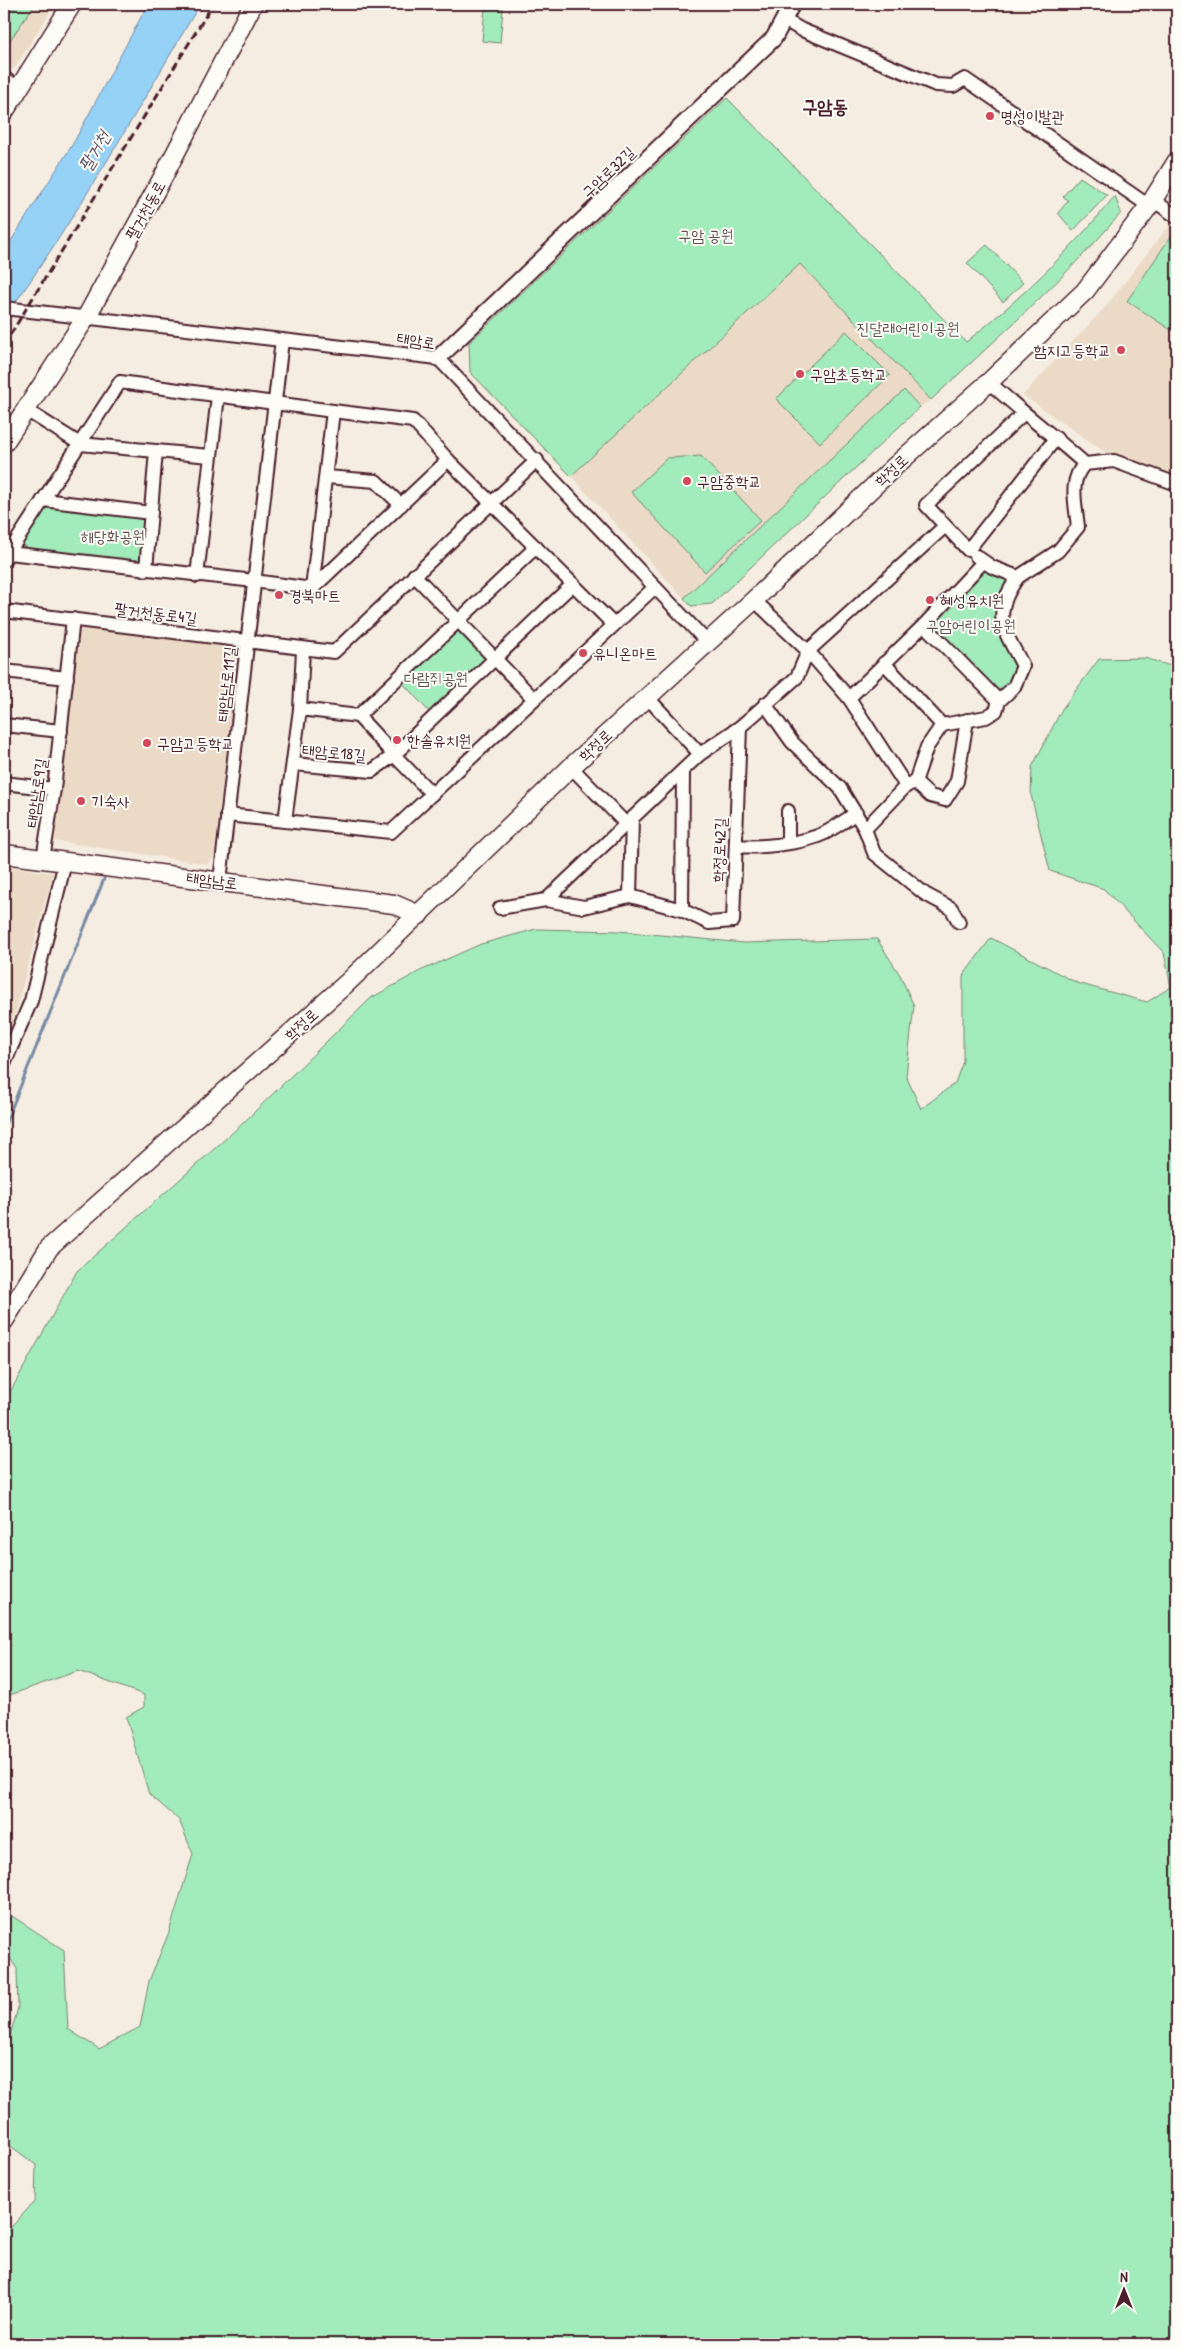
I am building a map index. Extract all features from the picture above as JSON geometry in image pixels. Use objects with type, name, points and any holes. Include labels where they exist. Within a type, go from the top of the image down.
[{"type":"main road","points":[[4,112],[11,83],[72,4]]},
{"type":"main road","name":"팔거천동로","points":[[4,443],[87,316],[163,177],[252,4]]},
{"type":"main road","name":"학정로","points":[[4,1321],[49,1248],[348,982],[572,767],[754,600],[894,466],[989,382],[1085,290],[1151,203],[1177,161]]},
{"type":"main road","name":"태암남로","points":[[4,854],[394,904],[419,915]]},
{"type":"street","name":"구암로32길","points":[[438,358],[774,38],[792,4]]},
{"type":"street","points":[[784,20],[802,30],[936,85],[953,86],[966,79],[1151,203],[1177,218]]},
{"type":"street","name":"태암로","points":[[4,308],[87,316],[438,358],[537,460],[654,588],[707,642]]},
{"type":"street","name":"태암남로11길","points":[[220,881],[282,340]]},
{"type":"street","points":[[312,589],[254,581],[6,556],[120,382],[275,404],[413,420],[448,460],[613,624]]},
{"type":"street","points":[[989,382],[1023,414],[1056,438],[1085,464]]},
{"type":"street","points":[[198,576],[218,396]]},
{"type":"street","points":[[26,410],[80,444],[210,456]]},
{"type":"street","points":[[312,589],[334,411]]},
{"type":"street","points":[[1018,577],[983,562],[944,526],[926,505],[1023,414]]},
{"type":"street","points":[[968,550],[1056,438]]},
{"type":"street","points":[[146,570],[156,451]]},
{"type":"street","points":[[312,589],[448,460]]},
{"type":"street","name":"팔거천동로4길","points":[[4,611],[247,641],[303,650],[334,652],[537,460]]},
{"type":"street","points":[[865,829],[910,784],[926,747],[942,725],[986,717],[996,711],[1000,702],[1014,687],[1023,666],[1001,624],[1003,605],[1009,589],[1018,577],[1058,551],[1078,527],[1075,488],[1077,472],[1085,464],[1114,462],[1174,483],[1177,482]]},
{"type":"street","points":[[326,477],[376,481],[401,505]]},
{"type":"street","points":[[43,500],[151,513]]},
{"type":"street","points":[[500,908],[546,900],[700,754],[740,727],[796,676],[808,651],[944,526]]},
{"type":"street","points":[[358,716],[536,547]]},
{"type":"street","points":[[849,698],[924,625],[983,562]]},
{"type":"street","points":[[414,575],[534,699]]},
{"type":"street","name":"태암로18길","points":[[285,821],[293,764],[372,771],[394,755],[573,584]]},
{"type":"street","points":[[227,815],[391,832],[654,588]]},
{"type":"street","points":[[754,600],[808,651],[849,698],[910,784],[930,796],[945,800],[957,780],[967,720]]},
{"type":"street","name":"태암남로9길","points":[[42,859],[54,789],[73,619]]},
{"type":"street","points":[[924,625],[1000,702]]},
{"type":"street","points":[[293,764],[300,709],[303,650]]},
{"type":"street","points":[[884,662],[942,725]]},
{"type":"street","points":[[4,671],[67,678]]},
{"type":"street","points":[[647,697],[700,754]]},
{"type":"street","points":[[765,704],[792,742],[840,788],[865,829],[874,853],[925,894],[951,908],[959,922]]},
{"type":"street","points":[[300,709],[358,716],[432,794]]},
{"type":"street","points":[[4,725],[61,731]]},
{"type":"street","name":"학정로42길","points":[[546,900],[584,907],[630,896],[682,910],[709,923],[733,921],[740,727]]},
{"type":"street","points":[[572,767],[629,822],[630,896]]},
{"type":"street","points":[[682,910],[683,771]]},
{"type":"street","points":[[4,783],[54,789]]},
{"type":"street","points":[[788,811],[788,843]]},
{"type":"street","points":[[736,846],[757,848],[788,843],[824,833],[856,813]]},
{"type":"street","points":[[4,1064],[31,1001],[65,862]]},
{"type":"shaded area","points":[[4,4],[55,4],[15,68],[6,71],[4,70]]},
{"type":"shaded area","name":"함지고등학교","points":[[1171,223],[1177,227],[1177,472],[1172,481],[1103,451],[1023,395],[1106,306]]},
{"type":"shaded area","points":[[800,264],[931,400],[920,407],[904,390],[684,598],[571,476]]},
{"type":"shaded area","name":"구암고등학교","points":[[80,628],[239,646],[214,857],[208,864],[55,841]]},
{"type":"shaded area","points":[[4,866],[53,873],[12,1025],[4,1039]]},
{"type":"green space","points":[[4,4],[35,4],[4,49]]},
{"type":"green space","points":[[485,7],[503,8],[500,43],[482,41]]},
{"type":"green space","name":"구암 공원","points":[[727,98],[966,342],[1006,309],[1044,273],[1081,236],[1115,196],[1121,213],[1053,286],[931,400],[800,264],[571,476],[470,372],[469,343]]},
{"type":"green space","points":[[1080,177],[1107,195],[1073,231],[1058,213],[1068,201],[1063,196]]},
{"type":"green space","points":[[1171,236],[1177,240],[1177,334],[1127,301]]},
{"type":"green space","points":[[987,245],[1023,283],[1003,302],[967,263]]},
{"type":"green space","points":[[846,331],[890,375],[820,443],[776,399]]},
{"type":"green space","points":[[904,390],[920,407],[712,604],[691,606],[684,598]]},
{"type":"green space","points":[[701,456],[761,520],[705,572],[631,492],[667,458]]},
{"type":"green space","name":"해당화공원","points":[[51,506],[136,515],[146,522],[142,557],[134,563],[29,551],[22,544],[42,509]]},
{"type":"green space","name":"구암어린이공원","points":[[983,567],[1014,580],[1003,605],[1020,666],[1000,697],[928,625]]},
{"type":"green space","name":"다람쥐공원","points":[[457,626],[490,658],[432,715],[400,680]]},
{"type":"green space","points":[[1145,658],[1177,668],[1177,2344],[4,2344],[4,2235],[35,2201],[36,2165],[4,2141],[4,2056],[18,2008],[17,1969],[4,1948],[4,1921],[12,1916],[64,1950],[68,2029],[99,2049],[140,2027],[149,1981],[169,1932],[193,1854],[179,1820],[149,1794],[126,1717],[144,1707],[144,1695],[78,1671],[4,1697],[4,1403],[77,1271],[241,1125],[371,998],[420,971],[481,944],[536,929],[619,931],[744,943],[877,939],[900,975],[914,1006],[906,1076],[921,1109],[955,1083],[963,1061],[963,976],[991,938],[1077,983],[1147,1002],[1171,987],[1164,953],[1104,889],[1050,871],[1031,795],[1032,767],[1062,709],[1099,659]]},
{"type":"water","name":"팔거천","points":[[148,4],[200,4],[81,203],[4,319],[4,252],[74,142]]},
{"type":"waterway","points":[[4,1127],[104,879]]},
{"type":"railway","points":[[4,345],[213,4]]},
{"type":"place","name":"명성이발관","points":[[990,116]]},
{"type":"place","name":"함지고등학교","points":[[1121,350]]},
{"type":"place","name":"구암초등학교","points":[[800,374]]},
{"type":"place","name":"구암중학교","points":[[687,481]]},
{"type":"place","name":"경북마트","points":[[279,595]]},
{"type":"place","name":"혜성유치원","points":[[930,600]]},
{"type":"place","name":"유니온마트","points":[[583,653]]},
{"type":"place","name":"한솔유치원","points":[[397,740]]},
{"type":"place","name":"구암고등학교","points":[[147,743]]},
{"type":"place","name":"기숙사","points":[[81,801]]},
{"type":"district","name":"구암동","points":[[825,106]]},
{"type":"park label","name":"진달래어린이공원","points":[[908,328]]}]
